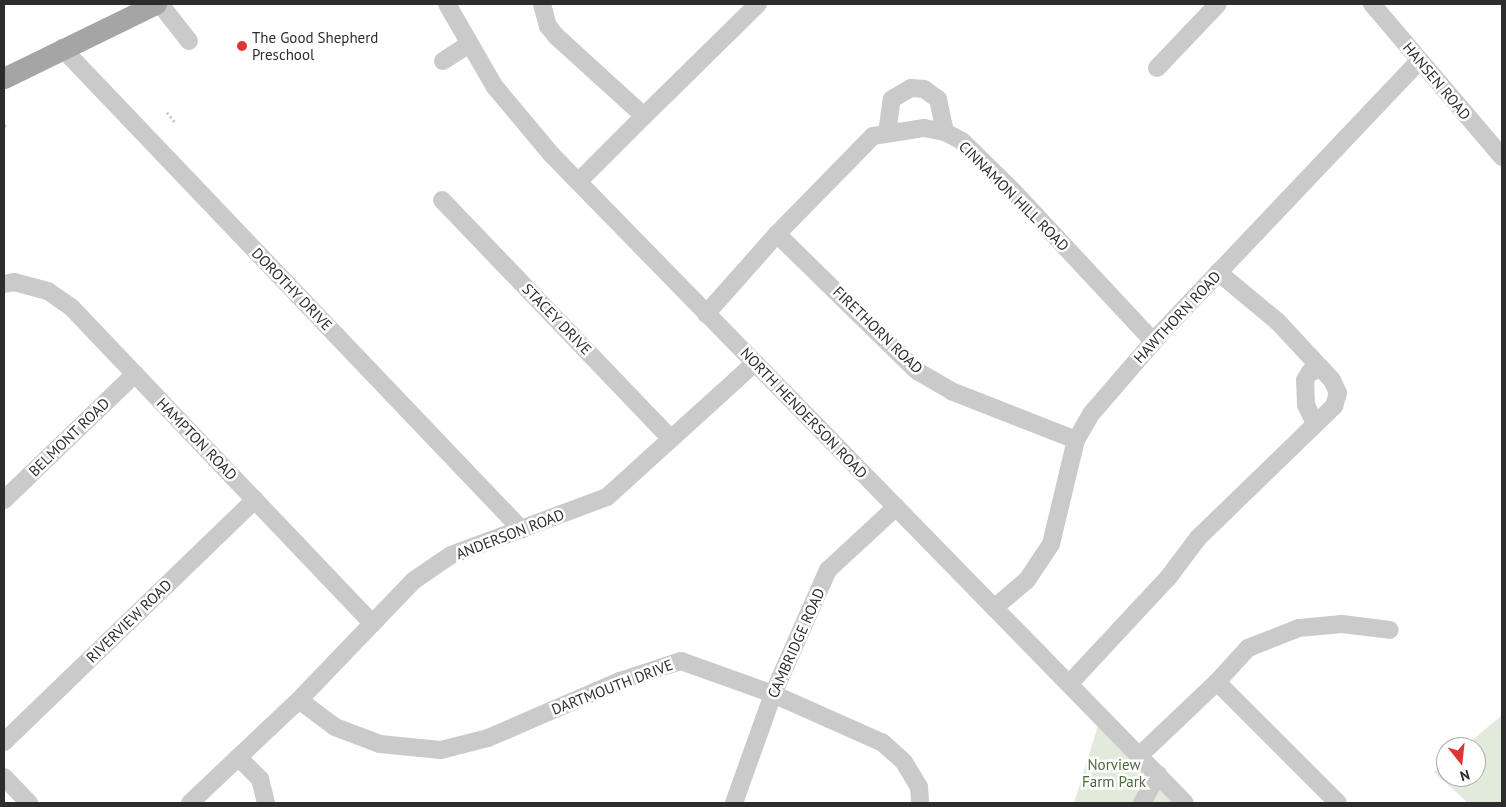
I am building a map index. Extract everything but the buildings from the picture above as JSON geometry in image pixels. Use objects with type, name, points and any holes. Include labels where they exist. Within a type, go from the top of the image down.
[{"type":"main road","points":[[4,78],[62,48],[158,4]]},
{"type":"street","points":[[158,4],[189,41]]},
{"type":"street","name":"NORTH HENDERSON ROAD","points":[[447,4],[469,44],[509,107],[578,182],[1185,803]]},
{"type":"street","points":[[542,4],[548,26],[556,36],[644,116]]},
{"type":"street","points":[[578,182],[758,4]]},
{"type":"street","points":[[1158,68],[1218,4]]},
{"type":"street","name":"HANSEN ROAD","points":[[1372,4],[1502,157]]},
{"type":"street","points":[[443,61],[469,44]]},
{"type":"street","name":"DOROTHY DRIVE","points":[[62,48],[522,530]]},
{"type":"street","name":"HAWTHORN ROAD","points":[[994,608],[1027,580],[1052,544],[1076,440],[1101,401],[1153,341],[1420,60]]},
{"type":"street","points":[[887,134],[892,99],[911,88],[924,90],[938,99],[945,132]]},
{"type":"street","name":"CINNAMON HILL ROAD","points":[[706,314],[777,234],[873,136],[924,128],[945,132],[962,141],[1013,191],[1153,341]]},
{"type":"street","name":"STACEY DRIVE","points":[[442,200],[672,439]]},
{"type":"street","name":"FIRETHORN ROAD","points":[[777,234],[916,371],[951,391],[1076,440]]},
{"type":"street","points":[[1069,684],[1168,578],[1198,538],[1334,406],[1338,393],[1322,369],[1278,322],[1218,272]]},
{"type":"street","name":"HAMPTON ROAD","points":[[4,284],[14,282],[48,291],[72,308],[373,624]]},
{"type":"street","name":"ANDERSON ROAD","points":[[190,803],[299,700],[413,581],[451,556],[607,496],[755,363]]},
{"type":"street","points":[[1315,424],[1306,405],[1305,380],[1310,372],[1322,369]]},
{"type":"street","name":"BELMONT ROAD","points":[[4,500],[135,374]]},
{"type":"street","name":"RIVERVIEW ROAD","points":[[4,742],[255,500]]},
{"type":"street","name":"CAMBRIDGE ROAD","points":[[734,803],[773,694],[828,570],[896,507]]},
{"type":"street","points":[[1140,755],[1217,682],[1248,648],[1300,628],[1342,624],[1390,630]]},
{"type":"street","name":"DARTMOUTH DRIVE","points":[[299,700],[335,727],[380,744],[441,750],[488,738],[620,681],[681,661],[773,694],[883,743],[904,762],[919,788],[920,803]]},
{"type":"street","points":[[1217,682],[1338,803]]},
{"type":"street","points":[[238,757],[260,779],[266,803]]},
{"type":"street","points":[[1142,803],[1158,774]]},
{"type":"street","points":[[4,777],[29,803]]},
{"type":"path","points":[[167,112],[176,123]]},
{"type":"path","points":[[4,126],[8,124]]},
{"type":"green space","points":[[1502,715],[1502,803],[1468,803],[1450,787],[1486,787],[1486,737],[1476,737]]},
{"type":"green space","name":"Norview Farm Park","points":[[1101,716],[1184,803],[1074,803]]},
{"type":"place","name":"The Good Shepherd Preschool","points":[[242,46]]}]
